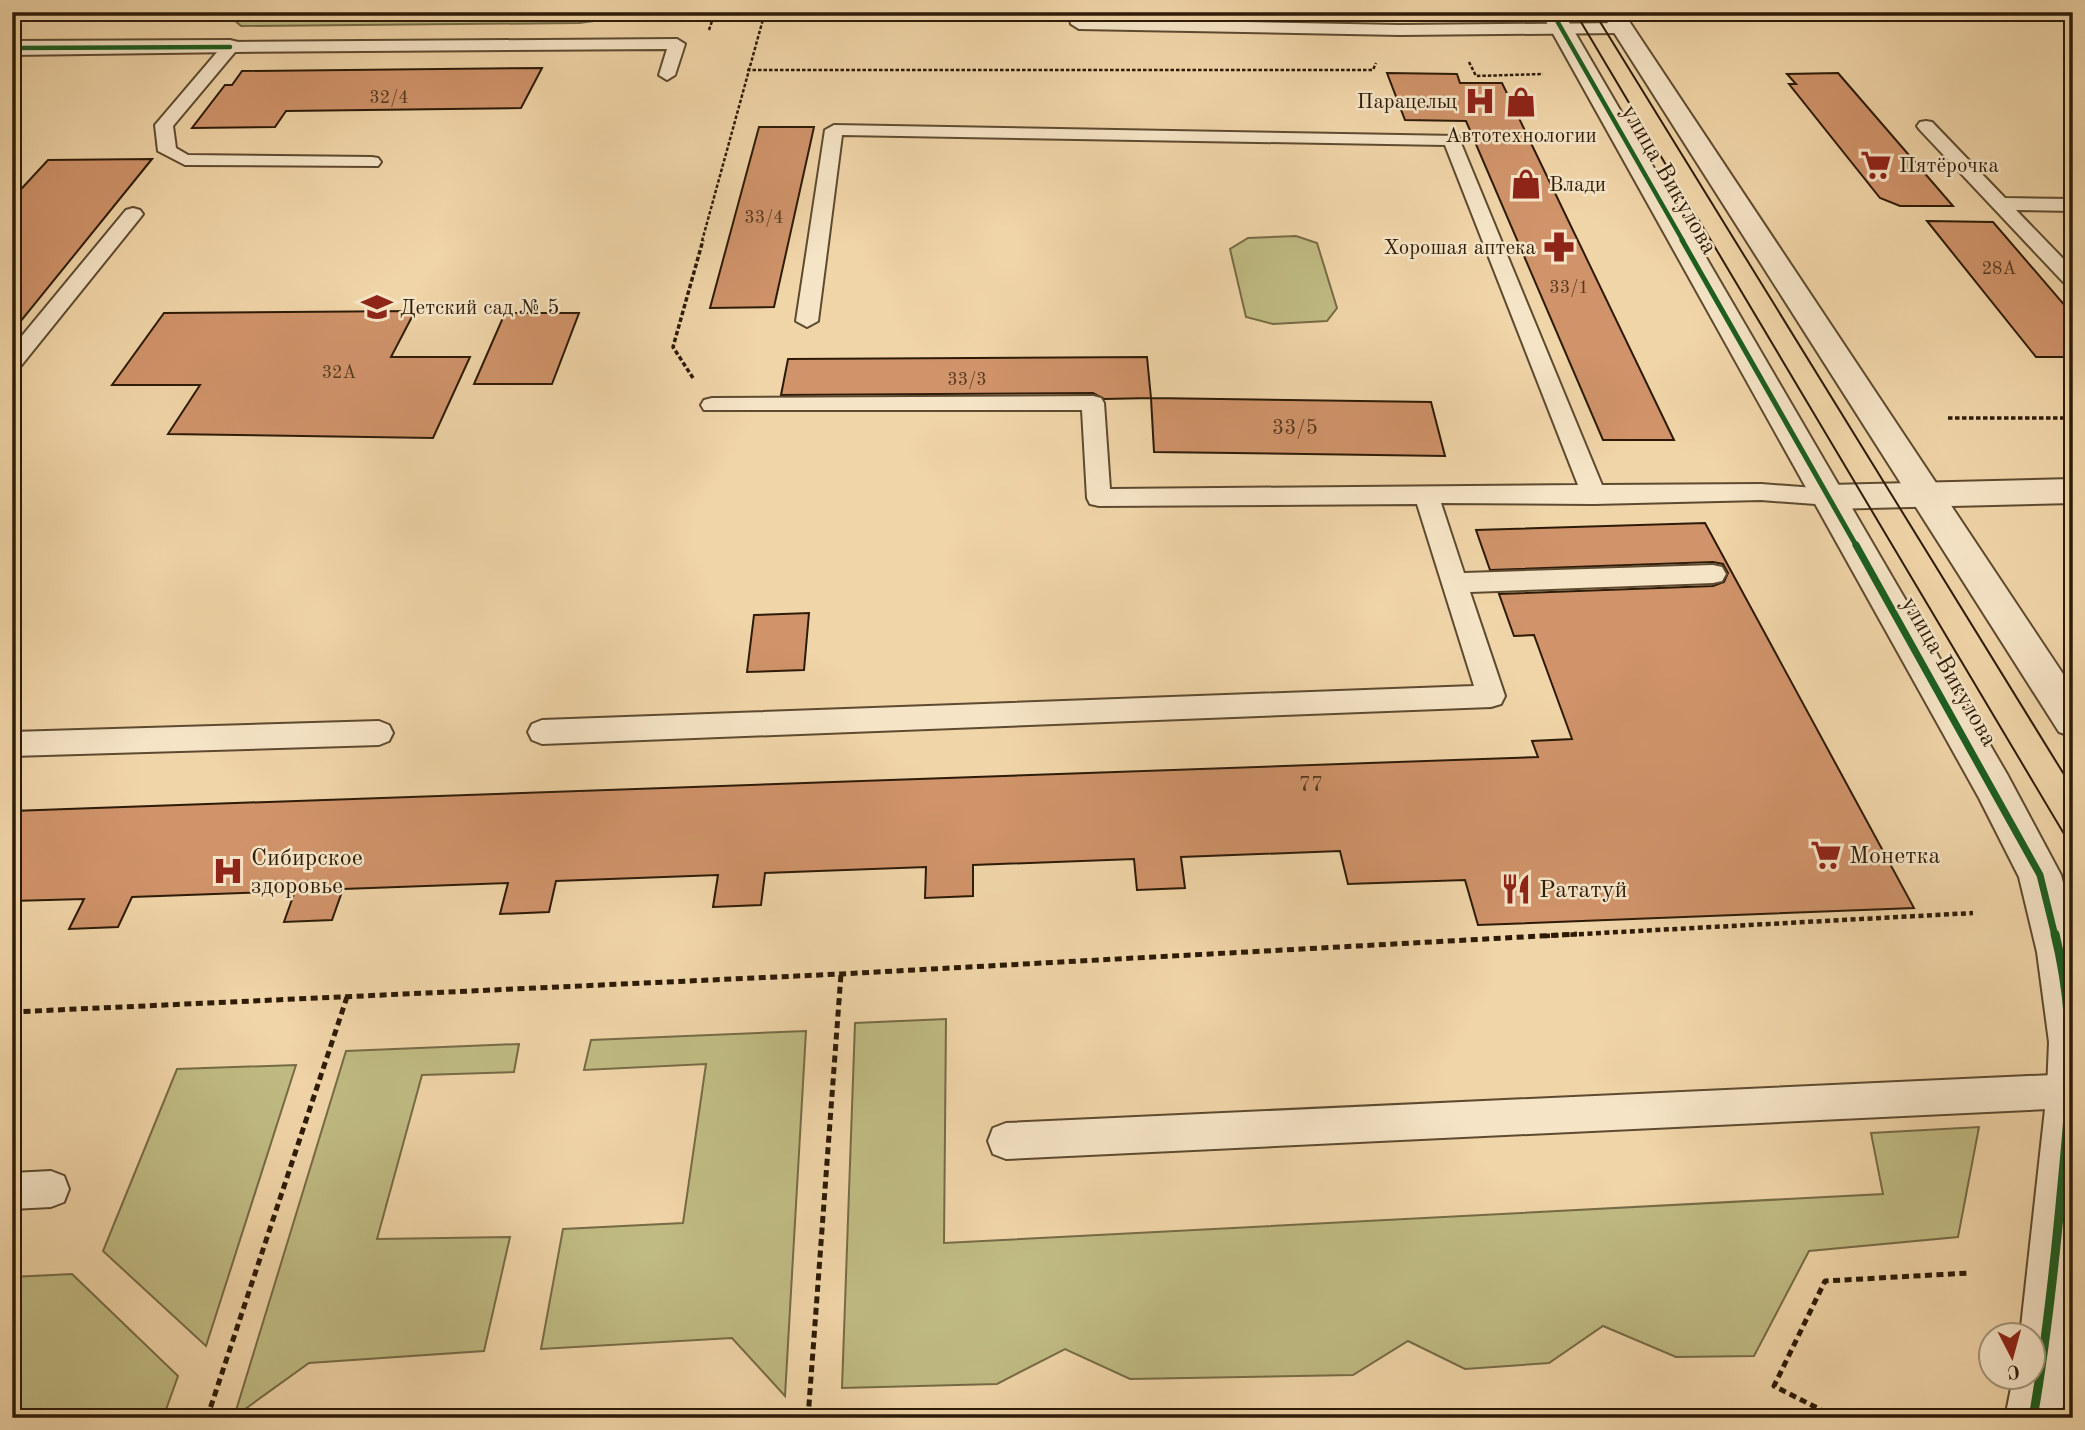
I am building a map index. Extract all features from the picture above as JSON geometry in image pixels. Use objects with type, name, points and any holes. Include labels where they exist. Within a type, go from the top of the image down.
[{"type":"street","points":[[2067,12],[2073,18]]},
{"type":"street","name":"улица Викулова","points":[[1617,20],[1924,496],[2073,721]]},
{"type":"street","name":"улица Викулова","points":[[1557,21],[1993,786],[2040,875],[2059,952],[2070,1030],[2071,1091],[2049,1324],[2033,1418]]},
{"type":"street","points":[[12,48],[230,47]]},
{"type":"street","points":[[1829,497],[2073,491]]},
{"type":"lane","points":[[1076,12],[1079,24],[1400,30],[1617,20]]},
{"type":"lane","points":[[1393,12],[1400,30]]},
{"type":"lane","points":[[372,162],[185,160],[167,151],[164,125],[230,47],[677,44],[667,75]]},
{"type":"lane","points":[[1926,126],[2073,281]]},
{"type":"lane","points":[[807,321],[834,130],[1452,140],[1594,496]]},
{"type":"lane","points":[[2000,204],[2073,205]]},
{"type":"lane","points":[[12,362],[133,214]]},
{"type":"lane","points":[[712,405],[1093,403],[1099,498],[1594,496],[1761,492],[1829,497]]},
{"type":"lane","points":[[542,732],[1491,696],[1427,497]]},
{"type":"lane","points":[[1455,583],[1713,574]]},
{"type":"lane","points":[[12,744],[379,733]]},
{"type":"lane","points":[[1006,1141],[2071,1091]]},
{"type":"lane","points":[[12,1191],[51,1189]]},
{"type":"path","points":[[712,405],[673,347],[765,12]]},
{"type":"path","points":[[709,30],[712,21]]},
{"type":"path","points":[[747,70],[1373,69]]},
{"type":"path","points":[[1527,135],[1578,134]]},
{"type":"path","points":[[1948,418],[2073,418]]},
{"type":"path","points":[[12,1013],[841,974],[1973,913]]},
{"type":"path","points":[[808,1418],[841,974]]},
{"type":"path","points":[[206,1418],[347,997]]},
{"type":"path","points":[[1836,1418],[1774,1386],[1825,1281],[1969,1273]]},
{"type":"shaded area","points":[[225,12],[630,12],[623,17],[579,23],[241,26]]},
{"type":"shaded area","points":[[1296,236],[1317,243],[1337,308],[1327,321],[1273,324],[1246,317],[1230,249],[1248,238]]},
{"type":"shaded area","points":[[946,1019],[944,1243],[1883,1194],[1871,1133],[1979,1127],[1958,1237],[1809,1251],[1754,1356],[1676,1357],[1603,1326],[1549,1363],[1465,1369],[1408,1341],[1353,1375],[1130,1379],[1065,1349],[997,1384],[842,1388],[855,1023]]},
{"type":"shaded area","points":[[806,1031],[785,1396],[732,1338],[541,1349],[563,1229],[683,1223],[706,1064],[584,1070],[591,1040]]},
{"type":"shaded area","points":[[519,1044],[514,1072],[422,1075],[377,1239],[510,1237],[484,1351],[309,1363],[234,1417],[346,1051]]},
{"type":"shaded area","points":[[296,1065],[206,1346],[103,1251],[177,1069]]},
{"type":"shaded area","points":[[72,1274],[178,1376],[163,1418],[12,1418],[12,1277]]},
{"type":"building","points":[[542,68],[521,108],[286,111],[275,127],[192,128],[225,85],[232,85],[242,71]]},
{"type":"building","points":[[1387,73],[1457,74],[1460,83],[1502,83],[1674,440],[1603,440],[1466,121],[1405,120]]},
{"type":"building","points":[[1838,73],[1953,206],[1900,206],[1880,198],[1789,84],[1796,84],[1787,74]]},
{"type":"building","points":[[759,127],[814,127],[774,307],[710,308]]},
{"type":"building","points":[[152,159],[12,332],[12,199],[48,160]]},
{"type":"building","points":[[1927,221],[1993,222],[2073,315],[2073,357],[2036,357]]},
{"type":"building","points":[[415,311],[391,357],[470,357],[433,438],[168,434],[200,385],[112,385],[164,313]]},
{"type":"building","points":[[505,313],[579,313],[552,384],[474,384]]},
{"type":"building","points":[[1147,357],[1151,398],[1104,399],[1093,393],[781,395],[788,359]]},
{"type":"building","points":[[1151,398],[1431,402],[1445,456],[1154,452]]},
{"type":"building","points":[[1705,523],[1914,908],[1478,925],[1465,880],[1348,884],[1340,851],[1181,857],[1185,888],[1137,890],[1134,859],[973,865],[973,896],[925,898],[926,867],[765,873],[761,905],[713,907],[718,875],[556,881],[549,912],[500,914],[508,883],[343,889],[332,920],[284,922],[295,891],[132,897],[118,927],[69,929],[84,899],[12,901],[12,811],[1538,757],[1532,741],[1572,739],[1534,635],[1514,636],[1499,594],[1713,586],[1724,582],[1728,573],[1723,564],[1713,562],[1490,570],[1476,530]]},
{"type":"building","points":[[809,613],[804,670],[747,672],[754,615]]},
{"type":"tram line","points":[[1575,12],[2073,849]]},
{"type":"tram line","points":[[1594,12],[2073,789]]},
{"type":"cycle path","points":[[1552,12],[1993,786],[2040,875],[2059,952],[2072,1042],[2071,1091],[2049,1324],[2033,1418]]},
{"type":"cycle path","points":[[12,48],[230,47]]},
{"type":"place","name":"Парацельц","points":[[1480,101]]},
{"type":"place","name":"Автотехнологии","points":[[1521,102]]},
{"type":"place","name":"Пятёрочка","points":[[1876,165]]},
{"type":"place","name":"Влади","points":[[1526,184]]},
{"type":"place","name":"Хорошая аптека","points":[[1559,247]]},
{"type":"place","name":"Детский сад № 5","points":[[377,307]]},
{"type":"place","name":"Монетка","points":[[1826,855]]},
{"type":"place","name":"Сибирское здоровье","points":[[228,871]]},
{"type":"place","name":"Рататуй","points":[[1516,889]]}]
